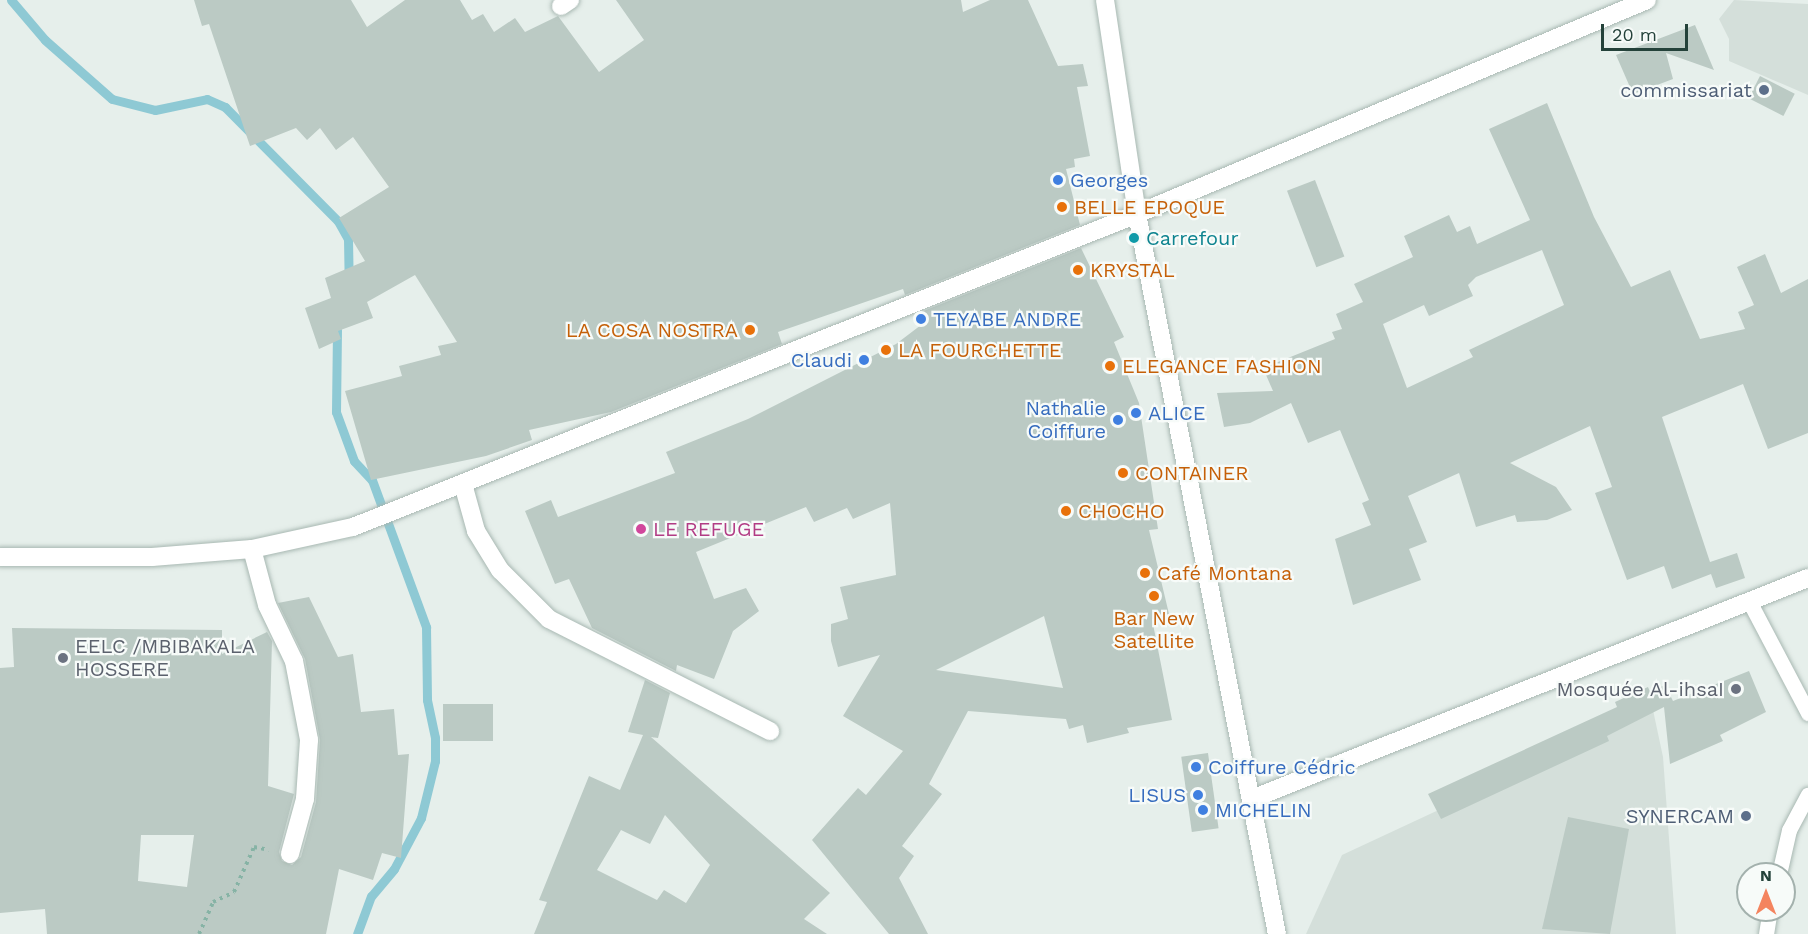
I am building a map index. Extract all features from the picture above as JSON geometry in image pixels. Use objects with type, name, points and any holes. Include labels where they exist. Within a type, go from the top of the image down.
[{"type":"street","points":[[1106,0],[1137,214],[1254,798],[1277,934]]},
{"type":"street","points":[[0,557],[152,557],[252,549],[353,527],[1137,214],[1647,0]]},
{"type":"street","points":[[463,484],[476,531],[500,570],[549,619],[770,731]]},
{"type":"street","points":[[252,549],[267,605],[294,661],[309,740],[305,799],[290,854]]},
{"type":"street","points":[[1254,798],[1808,578]]},
{"type":"lane","points":[[1749,601],[1808,713]]},
{"type":"lane","points":[[1782,862],[1789,830],[1808,795]]},
{"type":"path","points":[[199,934],[213,902],[234,892],[254,847],[290,854]]},
{"type":"shaded area","points":[[1734,0],[1808,4],[1808,95],[1729,61],[1729,39],[1719,19]]},
{"type":"shaded area","points":[[1653,710],[1663,757],[1676,934],[1306,934],[1342,855]]},
{"type":"building","points":[[194,0],[351,0],[367,27],[405,0],[460,0],[472,20],[483,14],[494,32],[515,18],[525,32],[558,16],[599,72],[644,40],[616,0],[961,0],[963,12],[990,0],[1028,0],[1058,66],[1083,64],[1088,86],[1077,87],[1090,156],[1074,159],[1075,167],[1066,169],[1080,225],[905,295],[903,289],[778,332],[782,344],[611,412],[529,430],[532,440],[486,456],[371,480],[345,391],[402,376],[399,366],[441,355],[438,346],[457,342],[415,275],[367,302],[373,318],[338,331],[341,339],[319,349],[305,308],[331,298],[325,278],[365,261],[339,218],[389,187],[353,137],[336,150],[320,128],[307,140],[296,128],[250,146],[209,24],[202,26]]},
{"type":"building","points":[[1695,25],[1714,70],[1666,53],[1673,79],[1633,94],[1616,55]]},
{"type":"building","points":[[1760,76],[1795,94],[1783,116],[1749,98]]},
{"type":"building","points":[[1547,103],[1594,217],[1631,287],[1670,270],[1700,339],[1745,329],[1738,312],[1754,305],[1737,267],[1765,254],[1781,293],[1808,279],[1808,433],[1768,449],[1743,384],[1662,417],[1710,562],[1737,553],[1745,578],[1716,588],[1711,574],[1672,589],[1664,566],[1627,580],[1595,493],[1612,487],[1590,426],[1510,463],[1556,487],[1572,510],[1547,520],[1517,522],[1515,515],[1476,527],[1459,473],[1408,496],[1427,542],[1409,549],[1421,580],[1353,605],[1335,539],[1371,525],[1362,503],[1369,500],[1340,430],[1308,443],[1291,403],[1250,423],[1224,427],[1217,393],[1273,391],[1263,368],[1335,339],[1332,332],[1342,329],[1336,314],[1363,302],[1354,284],[1413,257],[1404,236],[1449,215],[1457,232],[1470,226],[1477,244],[1530,220],[1489,129]],"holes":[[[1542,250],[1564,305],[1469,350],[1473,357],[1407,388],[1383,324],[1424,305],[1429,316],[1473,296],[1468,285],[1476,277]]]},
{"type":"building","points":[[1315,180],[1344,257],[1316,267],[1287,191]]},
{"type":"building","points":[[1081,248],[1124,337],[1114,342],[1139,403],[1158,529],[1149,530],[1169,614],[1152,619],[1172,720],[1127,728],[1129,733],[1087,743],[1083,725],[1069,729],[1066,719],[968,711],[929,784],[942,794],[902,846],[914,856],[899,878],[928,934],[889,934],[812,840],[858,788],[866,795],[903,751],[843,716],[880,655],[838,667],[831,641],[831,624],[848,619],[840,587],[896,575],[890,503],[853,519],[847,508],[814,522],[806,507],[696,552],[714,599],[746,588],[759,611],[733,631],[714,679],[677,665],[676,671],[592,628],[569,579],[555,584],[525,511],[551,500],[558,517],[675,473],[666,452],[748,419],[896,344],[925,322],[921,312]],"holes":[[[1044,616],[1063,688],[936,670]]]},
{"type":"building","points":[[309,597],[338,657],[353,654],[361,712],[394,709],[398,755],[409,754],[401,858],[382,853],[373,880],[339,869],[326,934],[47,934],[45,909],[0,913],[0,668],[14,667],[12,628],[222,630],[222,654],[267,632],[272,641],[268,786],[294,794],[279,852],[282,861],[292,865],[301,857],[316,802],[320,740],[305,659],[278,603]],"holes":[[[141,835],[194,835],[187,887],[138,881]]]},
{"type":"building","points":[[1749,671],[1766,712],[1720,735],[1723,741],[1670,764],[1664,707],[1607,736],[1609,741],[1441,819],[1428,794],[1617,707],[1615,702],[1648,687],[1650,692],[1665,685],[1673,701]]},
{"type":"building","points":[[645,680],[670,693],[658,738],[651,737],[830,893],[804,919],[827,934],[534,934],[547,902],[539,900],[589,776],[620,790],[643,735],[628,732]],"holes":[[[665,815],[710,865],[686,903],[664,890],[657,900],[597,870],[621,830],[650,844]]]},
{"type":"building","points":[[443,704],[493,704],[493,741],[443,741]]},
{"type":"building","points":[[1208,753],[1219,828],[1192,832],[1181,757]]},
{"type":"building","points":[[1568,817],[1629,829],[1610,934],[1542,929]]},
{"type":"waterway","points":[[11,0],[45,40],[112,99],[155,110],[207,99],[225,107],[338,221],[348,239],[349,278]]},
{"type":"waterway","points":[[337,330],[336,412],[354,461],[372,480],[426,627],[427,700],[435,738],[435,761],[421,818],[394,869],[371,896],[357,934]]},
{"type":"place","name":"commissariat","points":[[1764,90]]},
{"type":"place","name":"Georges","points":[[1058,180]]},
{"type":"place","name":"BELLE EPOQUE","points":[[1062,207]]},
{"type":"place","name":"Carrefour","points":[[1134,238]]},
{"type":"place","name":"KRYSTAL","points":[[1078,270]]},
{"type":"place","name":"TEYABE ANDRE","points":[[921,319]]},
{"type":"place","name":"LA COSA NOSTRA","points":[[750,330]]},
{"type":"place","name":"LA FOURCHETTE","points":[[886,350]]},
{"type":"place","name":"Claudi","points":[[864,360]]},
{"type":"place","name":"ELEGANCE FASHION","points":[[1110,366]]},
{"type":"place","name":"ALICE","points":[[1136,413]]},
{"type":"place","name":"Nathalie Coiffure","points":[[1118,420]]},
{"type":"place","name":"CONTAINER","points":[[1123,473]]},
{"type":"place","name":"CHOCHO","points":[[1066,511]]},
{"type":"place","name":"LE REFUGE","points":[[641,529]]},
{"type":"place","name":"Café Montana","points":[[1145,573]]},
{"type":"place","name":"Bar New Satellite","points":[[1154,596]]},
{"type":"place","name":"EELC /MBIBAKALA HOSSERE","points":[[63,658]]},
{"type":"place","name":"Mosquée Al-ihsaI","points":[[1736,689]]},
{"type":"place","name":"Coiffure Cédric","points":[[1196,767]]},
{"type":"place","name":"LISUS","points":[[1198,795]]},
{"type":"place","name":"MICHELIN","points":[[1203,810]]},
{"type":"place","name":"SYNERCAM","points":[[1746,816]]}]
